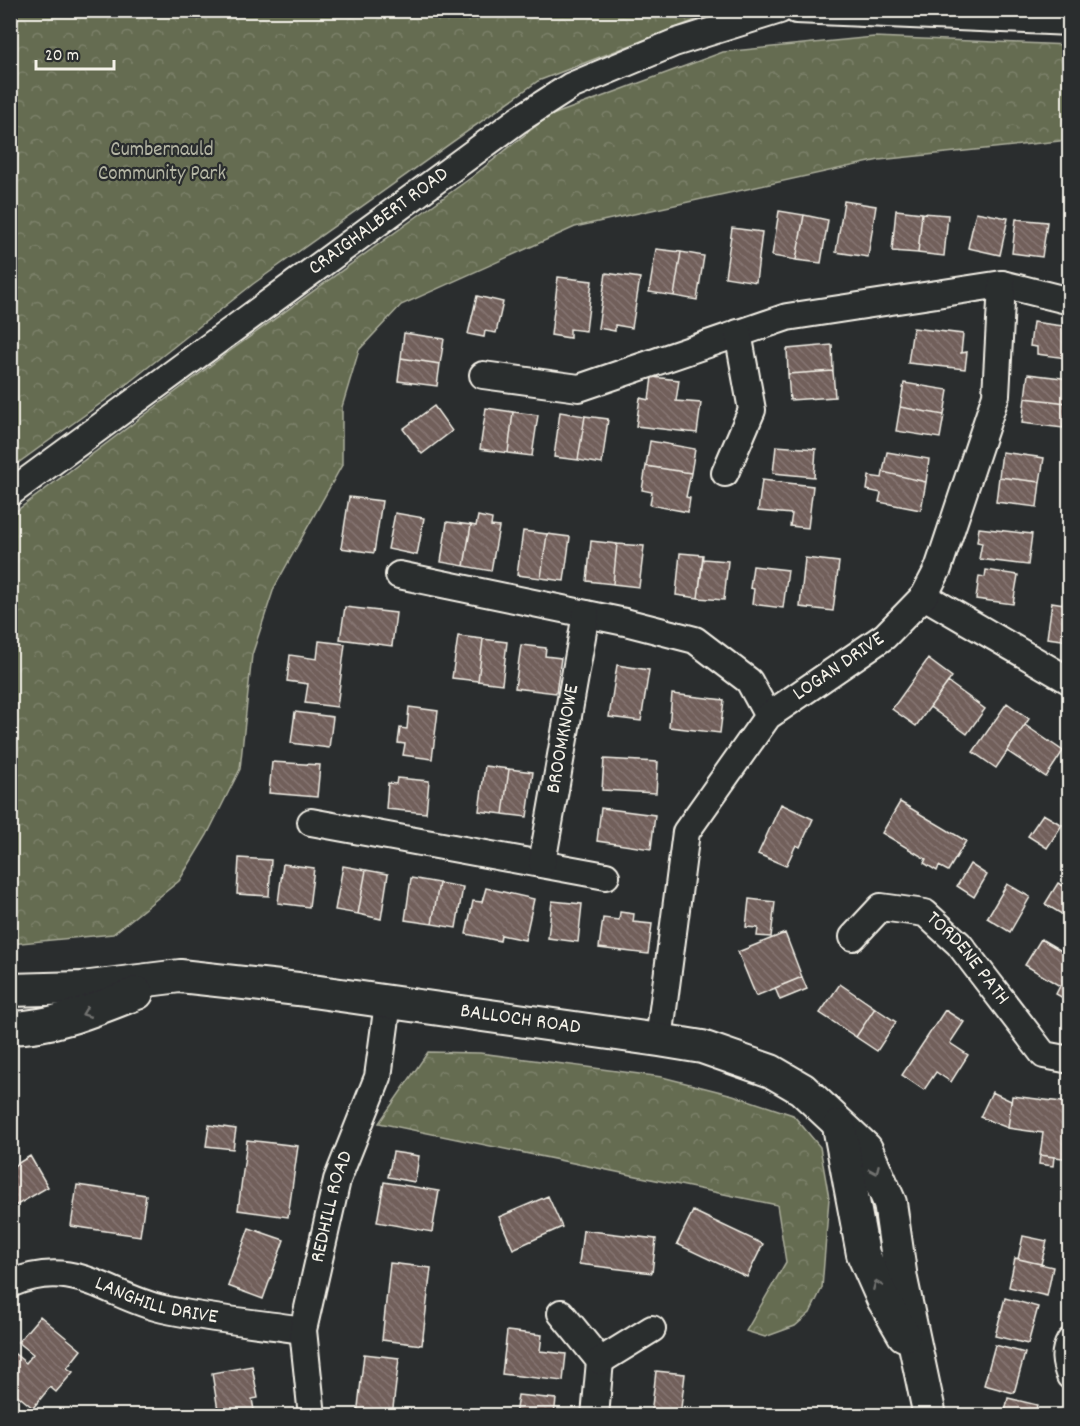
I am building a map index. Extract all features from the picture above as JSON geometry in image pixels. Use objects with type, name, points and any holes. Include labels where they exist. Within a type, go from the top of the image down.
[{"type":"street","name":"CRAIGHALBERT ROAD","points":[[10,493],[544,103],[571,87],[674,43],[780,10]]},
{"type":"street","points":[[796,10],[1070,22]]},
{"type":"street","points":[[483,375],[579,388],[787,317],[1002,284],[1070,301]]},
{"type":"street","name":"LOGAN DRIVE","points":[[659,1040],[686,832],[768,716],[885,636],[924,596],[938,570],[996,395],[1002,284]]},
{"type":"street","points":[[725,473],[752,410],[738,333]]},
{"type":"street","points":[[399,575],[586,614],[695,640],[749,681],[768,716]]},
{"type":"street","points":[[924,596],[1070,681]]},
{"type":"street","name":"BROOMKNOWE","points":[[542,863],[586,614]]},
{"type":"street","points":[[311,822],[606,876]]},
{"type":"street","name":"TORDENE PATH","points":[[853,937],[881,907],[925,913],[959,944],[1044,1055],[1070,1060]]},
{"type":"street","name":"BALLOCH ROAD","points":[[10,990],[82,987],[180,976],[298,989],[659,1040],[702,1047],[771,1071],[802,1089],[839,1126],[863,1254],[883,1299],[916,1354],[930,1416]]},
{"type":"street","name":"BALLOCH ROAD","points":[[10,1028],[69,1019],[180,976]]},
{"type":"street","name":"REDHILL ROAD","points":[[312,1416],[303,1330],[337,1180],[378,1077],[388,1003]]},
{"type":"street","name":"LANGHILL DRIVE","points":[[10,1284],[54,1275],[88,1279],[161,1309],[303,1330]]},
{"type":"street","points":[[561,1313],[600,1361],[596,1416]]},
{"type":"street","points":[[600,1361],[652,1329]]},
{"type":"street","points":[[1070,1341],[1065,1348],[1065,1362],[1070,1376]]},
{"type":"green space","name":"Cumbernauld Community Park","points":[[10,11],[719,11],[538,81],[253,284],[118,391],[11,468]]},
{"type":"green space","points":[[874,37],[1069,45],[1069,140],[879,160],[575,227],[401,305],[359,350],[342,407],[342,465],[274,588],[252,655],[240,769],[207,835],[179,881],[113,934],[11,944],[11,515],[230,351],[472,177],[547,117],[723,52]]},
{"type":"green space","points":[[428,1052],[480,1053],[662,1077],[733,1095],[793,1115],[820,1147],[829,1198],[822,1288],[810,1313],[795,1326],[765,1337],[746,1331],[786,1262],[777,1205],[379,1123]]},
{"type":"building","points":[[844,201],[876,206],[868,257],[836,252]]},
{"type":"building","points":[[896,210],[922,213],[918,253],[892,251]]},
{"type":"building","points":[[779,211],[804,215],[796,260],[772,256]]},
{"type":"building","points":[[976,212],[1008,218],[1000,255],[968,248]]},
{"type":"building","points":[[922,213],[948,215],[944,256],[918,253]]},
{"type":"building","points":[[804,215],[828,220],[821,263],[796,260]]},
{"type":"building","points":[[1016,219],[1047,222],[1042,257],[1012,253]]},
{"type":"building","points":[[732,228],[762,232],[756,282],[725,277]]},
{"type":"building","points":[[1070,229],[1070,264],[1065,263]]},
{"type":"building","points":[[656,249],[681,252],[674,296],[649,292]]},
{"type":"building","points":[[681,252],[704,256],[697,300],[674,296]]},
{"type":"building","points":[[606,273],[640,278],[632,328],[615,325],[615,331],[598,328]]},
{"type":"building","points":[[558,277],[592,281],[586,331],[570,329],[570,338],[551,335]]},
{"type":"building","points":[[477,296],[503,302],[496,333],[485,331],[484,337],[468,334]]},
{"type":"building","points":[[1033,322],[1070,327],[1066,358],[1037,354],[1037,347],[1030,346]]},
{"type":"building","points":[[913,328],[963,334],[961,353],[967,352],[965,369],[908,363]]},
{"type":"building","points":[[404,333],[444,339],[440,364],[401,358]]},
{"type":"building","points":[[832,345],[833,371],[788,374],[787,349]]},
{"type":"building","points":[[401,358],[440,364],[437,386],[398,381]]},
{"type":"building","points":[[833,371],[835,397],[790,400],[788,374]]},
{"type":"building","points":[[1028,374],[1070,379],[1067,403],[1025,398]]},
{"type":"building","points":[[652,377],[679,380],[676,401],[701,403],[697,433],[636,426],[640,398],[649,400]]},
{"type":"building","points":[[904,383],[948,390],[944,415],[900,407]]},
{"type":"building","points":[[1025,398],[1067,403],[1063,428],[1022,423]]},
{"type":"building","points":[[434,406],[452,431],[422,454],[403,429]]},
{"type":"building","points":[[900,407],[944,415],[940,438],[896,431]]},
{"type":"building","points":[[486,408],[513,412],[508,453],[480,449]]},
{"type":"building","points":[[513,412],[538,415],[532,456],[508,453]]},
{"type":"building","points":[[560,412],[585,416],[578,460],[554,457]]},
{"type":"building","points":[[585,416],[608,419],[602,464],[578,460]]},
{"type":"building","points":[[650,441],[695,449],[691,473],[646,466]]},
{"type":"building","points":[[776,446],[816,449],[814,477],[773,473]]},
{"type":"building","points":[[887,452],[929,459],[926,482],[883,472]]},
{"type":"building","points":[[1002,452],[1044,458],[1040,482],[999,477]]},
{"type":"building","points":[[646,466],[691,473],[686,497],[690,498],[688,512],[650,505],[652,492],[642,490]]},
{"type":"building","points":[[883,472],[926,482],[921,510],[879,502],[881,493],[867,490],[869,476],[882,478]]},
{"type":"building","points":[[999,477],[1040,482],[1037,507],[996,502]]},
{"type":"building","points":[[762,480],[813,486],[808,528],[790,526],[792,514],[758,511]]},
{"type":"building","points":[[349,497],[382,501],[374,553],[341,548]]},
{"type":"building","points":[[395,513],[424,518],[417,555],[388,549]]},
{"type":"building","points":[[478,516],[492,519],[491,526],[499,527],[491,571],[464,566],[471,525],[476,526]]},
{"type":"building","points":[[447,522],[471,525],[464,566],[441,562]]},
{"type":"building","points":[[979,528],[1032,534],[1028,565],[979,559],[982,543],[977,542]]},
{"type":"building","points":[[523,531],[547,534],[541,578],[517,575]]},
{"type":"building","points":[[547,534],[570,537],[564,581],[541,578]]},
{"type":"building","points":[[591,541],[617,544],[613,584],[587,581]]},
{"type":"building","points":[[617,544],[644,546],[639,587],[613,584]]},
{"type":"building","points":[[680,553],[703,555],[698,598],[676,595]]},
{"type":"building","points":[[805,558],[839,562],[833,611],[800,607]]},
{"type":"building","points":[[703,559],[728,561],[724,600],[698,598]]},
{"type":"building","points":[[753,566],[788,570],[783,608],[752,604],[754,589],[750,588]]},
{"type":"building","points":[[986,570],[1018,575],[1013,604],[976,599],[979,576],[985,577]]},
{"type":"building","points":[[1052,602],[1070,605],[1070,641],[1047,638]]},
{"type":"building","points":[[345,607],[396,613],[392,646],[340,639]]},
{"type":"building","points":[[458,636],[483,639],[478,681],[452,678]]},
{"type":"building","points":[[483,639],[507,642],[502,684],[478,681]]},
{"type":"building","points":[[319,641],[345,644],[337,707],[305,703],[308,684],[287,681],[290,655],[317,659]]},
{"type":"building","points":[[521,645],[546,648],[545,656],[561,658],[556,693],[515,688]]},
{"type":"building","points":[[928,659],[952,677],[916,726],[892,709]]},
{"type":"building","points":[[617,665],[649,670],[641,721],[609,717]]},
{"type":"building","points":[[948,682],[985,709],[967,734],[930,707]]},
{"type":"building","points":[[672,694],[724,700],[720,733],[669,727]]},
{"type":"building","points":[[1007,703],[1029,719],[996,768],[973,752]]},
{"type":"building","points":[[409,707],[438,711],[432,759],[403,755],[405,744],[398,743],[400,728],[407,729]]},
{"type":"building","points":[[295,712],[333,717],[329,748],[291,743]]},
{"type":"building","points":[[1025,725],[1063,751],[1046,777],[1007,751]]},
{"type":"building","points":[[604,759],[658,762],[656,793],[602,790]]},
{"type":"building","points":[[272,762],[320,765],[317,797],[269,793]]},
{"type":"building","points":[[485,766],[509,769],[503,814],[479,811]]},
{"type":"building","points":[[509,769],[533,772],[527,817],[503,814]]},
{"type":"building","points":[[397,778],[429,781],[426,813],[386,809],[388,783],[396,784]]},
{"type":"building","points":[[900,802],[966,841],[948,871],[939,866],[937,871],[924,863],[926,859],[882,833]]},
{"type":"building","points":[[781,804],[813,819],[800,847],[796,845],[786,866],[758,854]]},
{"type":"building","points":[[601,808],[655,815],[651,849],[597,841]]},
{"type":"building","points":[[1043,814],[1062,825],[1047,848],[1028,836]]},
{"type":"building","points":[[239,858],[271,860],[269,896],[237,894]]},
{"type":"building","points":[[283,864],[314,868],[309,907],[278,903]]},
{"type":"building","points":[[970,864],[987,875],[974,897],[957,886]]},
{"type":"building","points":[[343,866],[366,870],[358,914],[335,910]]},
{"type":"building","points":[[366,870],[388,874],[381,919],[358,914]]},
{"type":"building","points":[[411,878],[439,883],[432,924],[405,920]]},
{"type":"building","points":[[439,883],[463,887],[456,928],[432,924]]},
{"type":"building","points":[[1058,883],[1070,890],[1070,909],[1065,916],[1045,904]]},
{"type":"building","points":[[1007,884],[1030,897],[1010,932],[987,918]]},
{"type":"building","points":[[486,888],[534,899],[525,940],[501,935],[500,941],[466,934],[473,901],[482,902]]},
{"type":"building","points":[[749,899],[775,902],[771,937],[757,936],[758,928],[746,927]]},
{"type":"building","points":[[552,901],[582,904],[578,942],[548,938]]},
{"type":"building","points":[[620,912],[634,914],[633,922],[652,924],[648,954],[599,948],[603,918],[619,920]]},
{"type":"building","points":[[785,933],[802,977],[756,996],[738,952]]},
{"type":"building","points":[[1041,939],[1070,956],[1070,1002],[1056,994],[1060,986],[1025,965]]},
{"type":"building","points":[[802,977],[807,989],[780,1000],[775,988]]},
{"type":"building","points":[[840,984],[875,1008],[856,1037],[820,1013]]},
{"type":"building","points":[[875,1008],[896,1022],[877,1051],[856,1037]]},
{"type":"building","points":[[945,1010],[964,1022],[950,1043],[968,1055],[951,1082],[936,1072],[924,1090],[902,1075]]},
{"type":"building","points":[[992,1092],[1011,1101],[1008,1128],[980,1117]]},
{"type":"building","points":[[1012,1096],[1070,1103],[1070,1159],[1040,1155],[1043,1133],[1008,1128]]},
{"type":"building","points":[[209,1125],[236,1129],[233,1149],[206,1146]]},
{"type":"building","points":[[247,1140],[298,1146],[288,1217],[238,1210]]},
{"type":"building","points":[[393,1152],[419,1156],[415,1182],[388,1177]]},
{"type":"building","points":[[1040,1155],[1054,1157],[1053,1166],[1039,1164]]},
{"type":"building","points":[[30,1156],[48,1187],[10,1209],[10,1168]]},
{"type":"building","points":[[384,1182],[439,1191],[432,1232],[377,1222]]},
{"type":"building","points":[[77,1185],[146,1195],[140,1236],[71,1226]]},
{"type":"building","points":[[548,1196],[562,1227],[513,1249],[499,1217]]},
{"type":"building","points":[[693,1211],[763,1244],[747,1277],[677,1244]]},
{"type":"building","points":[[249,1228],[284,1240],[263,1299],[228,1286]]},
{"type":"building","points":[[1070,1228],[1070,1253],[1064,1251]]},
{"type":"building","points":[[583,1230],[656,1239],[652,1273],[579,1264]]},
{"type":"building","points":[[1023,1236],[1047,1241],[1041,1264],[1018,1259]]},
{"type":"building","points":[[1015,1258],[1053,1267],[1047,1296],[1009,1287]]},
{"type":"building","points":[[390,1263],[431,1268],[422,1345],[382,1340]]},
{"type":"building","points":[[1005,1298],[1038,1307],[1028,1344],[995,1336]]},
{"type":"building","points":[[40,1316],[81,1350],[67,1368],[73,1372],[56,1392],[50,1387],[33,1408],[10,1389],[10,1350],[26,1363],[33,1354],[18,1342]]},
{"type":"building","points":[[507,1331],[542,1335],[540,1351],[566,1354],[563,1381],[502,1374]]},
{"type":"building","points":[[995,1345],[1025,1353],[1014,1393],[984,1385]]},
{"type":"building","points":[[364,1354],[399,1358],[392,1416],[357,1416]]},
{"type":"building","points":[[252,1366],[258,1398],[252,1399],[255,1416],[219,1416],[212,1373]]},
{"type":"building","points":[[656,1371],[685,1374],[680,1416],[651,1415]]},
{"type":"building","points":[[518,1395],[556,1399],[554,1416],[515,1416]]},
{"type":"building","points":[[1008,1398],[1037,1405],[1035,1416],[1004,1416]]}]
